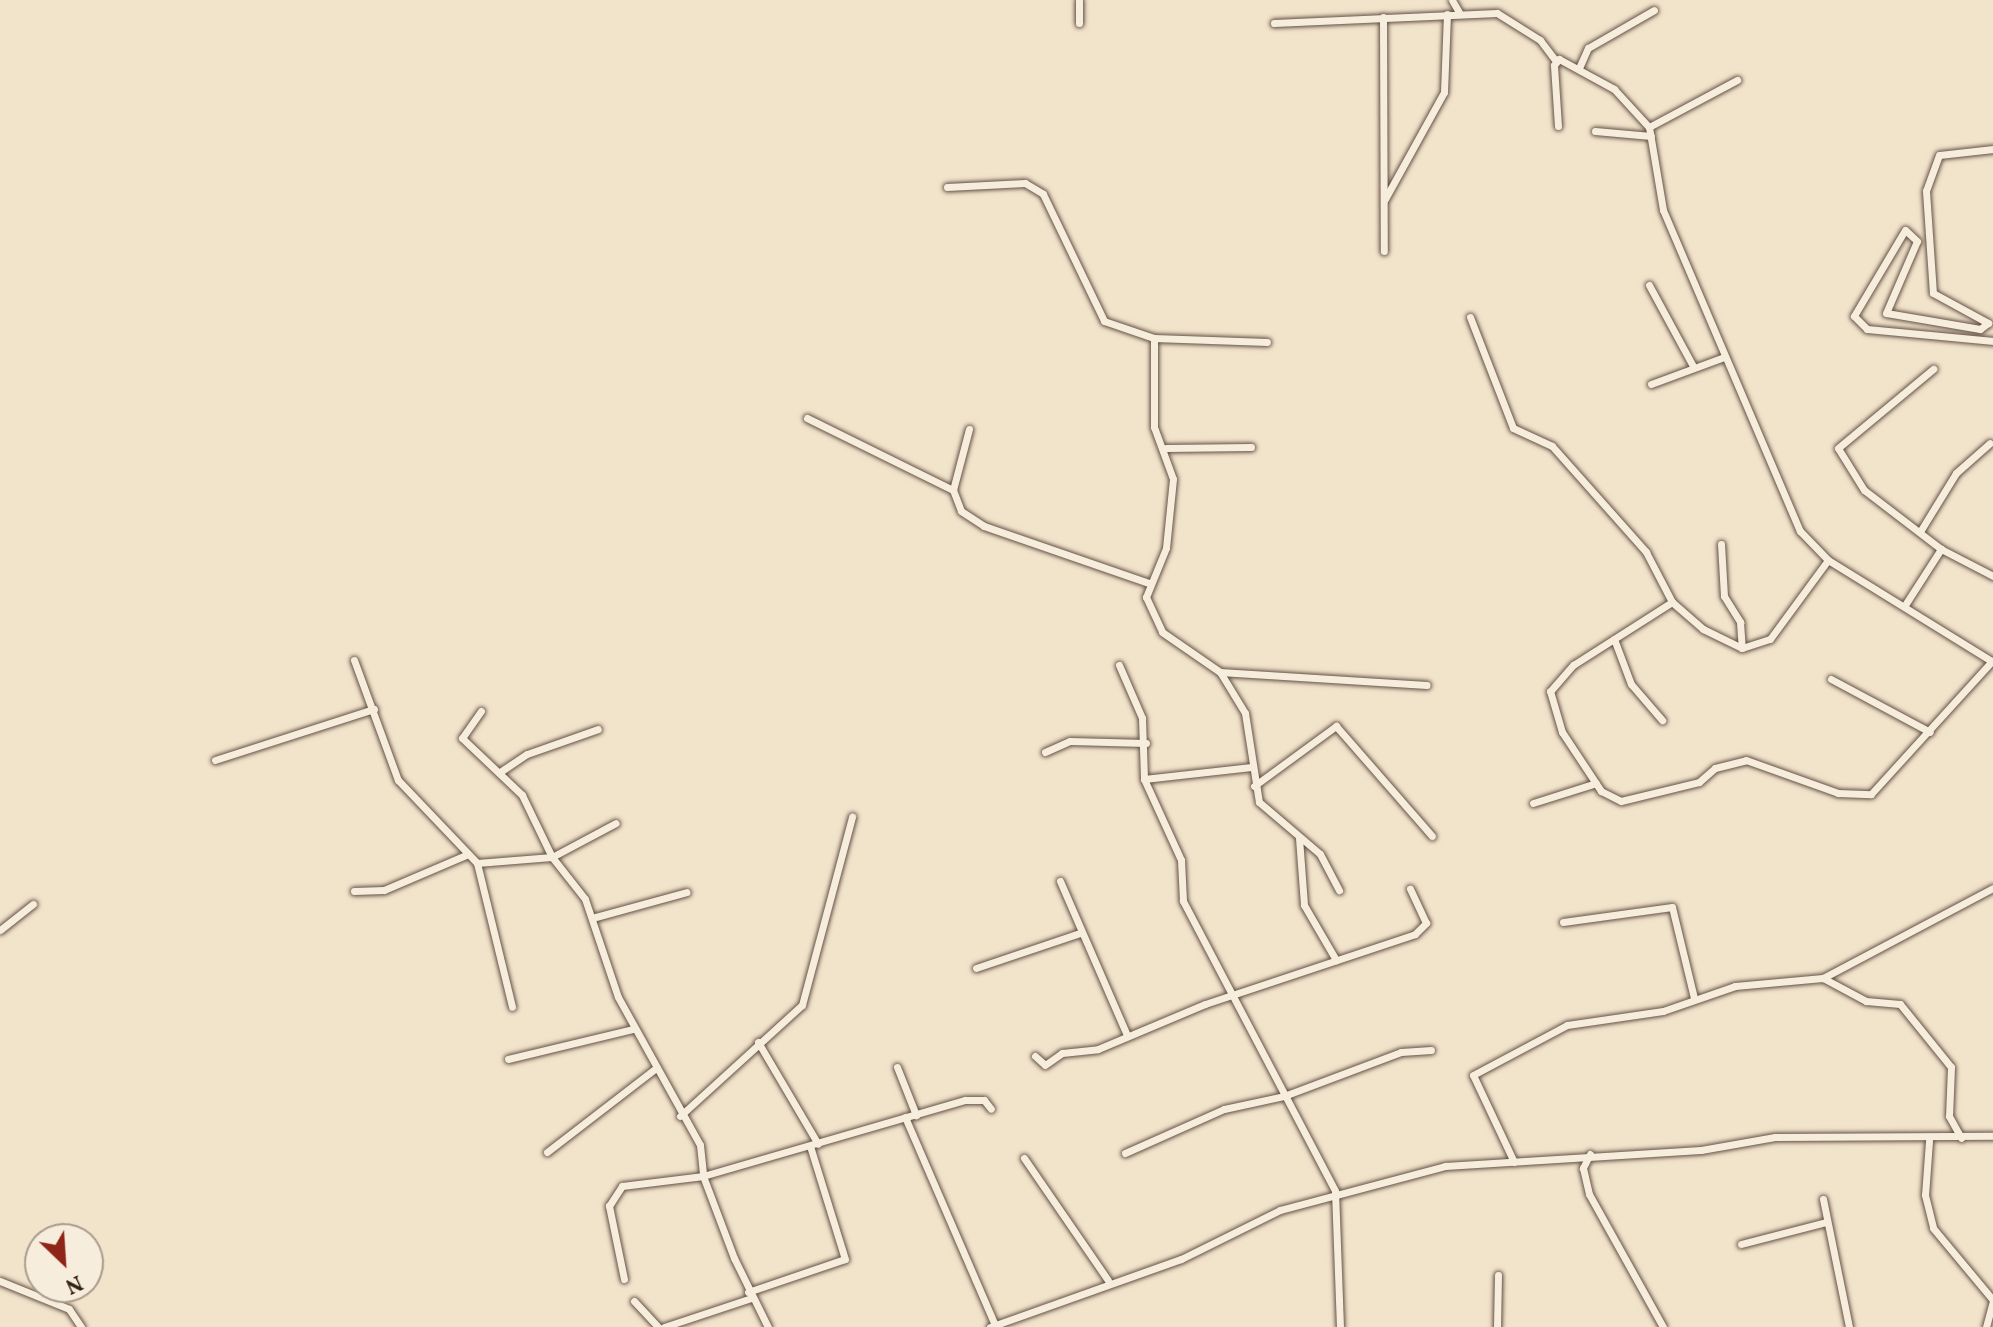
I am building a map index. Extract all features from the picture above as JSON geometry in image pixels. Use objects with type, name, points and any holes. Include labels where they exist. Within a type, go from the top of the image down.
[{"type":"street","points":[[1079,0],[1079,23]]},
{"type":"street","points":[[1452,0],[1460,14]]},
{"type":"street","points":[[1579,68],[1588,48],[1654,10]]},
{"type":"street","points":[[1384,201],[1444,92],[1447,14]]},
{"type":"street","points":[[1274,23],[1447,14],[1514,18],[1555,60],[1579,68],[1614,89],[1649,127],[1663,210],[1780,496],[1828,560],[1993,662],[1883,788],[1857,796],[1746,760],[1715,768],[1699,782],[1621,801],[1596,783],[1552,715],[1550,691],[1573,665],[1672,602]]},
{"type":"street","points":[[1383,17],[1384,251]]},
{"type":"street","points":[[1555,60],[1558,126]]},
{"type":"street","points":[[1649,127],[1737,80]]},
{"type":"street","points":[[1595,131],[1651,136]]},
{"type":"street","points":[[1993,149],[1939,155],[1926,191],[1933,293],[1986,319],[1986,326],[1886,313],[1916,245],[1915,233],[1905,230],[1854,316],[1867,329],[1993,341]]},
{"type":"street","points":[[947,187],[1025,183],[1043,194],[1104,321],[1154,338],[1267,342]]},
{"type":"street","points":[[1649,285],[1693,366]]},
{"type":"street","points":[[1470,317],[1513,428],[1545,439],[1611,509],[1672,602],[1703,629],[1742,648],[1770,639],[1828,560]]},
{"type":"street","points":[[1154,338],[1154,427],[1166,448],[1172,504],[1166,548],[1149,583],[1146,597],[1162,632],[1220,672],[1245,713],[1251,767],[1259,802],[1330,865],[1339,890]]},
{"type":"street","points":[[1651,384],[1724,357]]},
{"type":"street","points":[[1933,369],[1838,448],[1864,490],[1921,530],[1941,549],[1993,576]]},
{"type":"street","points":[[807,418],[953,490]]},
{"type":"street","points":[[969,429],[953,490],[961,511],[984,526],[1149,583]]},
{"type":"street","points":[[1921,530],[1956,473],[1990,443]]},
{"type":"street","points":[[1166,448],[1251,447]]},
{"type":"street","points":[[1721,544],[1724,596],[1740,622],[1742,648]]},
{"type":"street","points":[[1905,605],[1941,549]]},
{"type":"street","points":[[1614,639],[1631,684],[1662,720]]},
{"type":"street","points":[[354,660],[398,780],[466,855],[477,863],[512,1007]]},
{"type":"street","points":[[1119,665],[1146,743],[1144,779],[1178,851],[1183,901],[1230,998],[1335,1191],[1340,1327]]},
{"type":"street","points":[[1220,672],[1427,685]]},
{"type":"street","points":[[1831,679],[1930,732]]},
{"type":"street","points":[[215,760],[374,709]]},
{"type":"street","points":[[481,711],[462,738],[522,795],[552,857],[592,918],[633,1029],[680,1116],[700,1145],[703,1176],[750,1295],[768,1327]]},
{"type":"street","points":[[1254,786],[1336,726],[1432,836]]},
{"type":"street","points":[[500,772],[527,754],[598,729]]},
{"type":"street","points":[[1045,752],[1070,741],[1146,743]]},
{"type":"street","points":[[1144,779],[1251,767]]},
{"type":"street","points":[[1533,803],[1596,783]]},
{"type":"street","points":[[680,1116],[743,1065],[758,1042],[792,1017],[808,993],[852,817]]},
{"type":"street","points":[[477,863],[552,857],[616,823]]},
{"type":"street","points":[[1299,838],[1304,905],[1336,960]]},
{"type":"street","points":[[354,891],[384,890],[466,855]]},
{"type":"street","points":[[1060,881],[1080,933],[1127,1035]]},
{"type":"street","points":[[1035,1056],[1045,1065],[1062,1053],[1098,1049],[1127,1035],[1425,929],[1410,888]]},
{"type":"street","points":[[1514,1162],[1473,1075],[1567,1025],[1663,1011],[1694,998],[1760,982],[1823,978],[1993,888]]},
{"type":"street","points":[[592,918],[687,892]]},
{"type":"street","points":[[0,930],[33,904]]},
{"type":"street","points":[[1563,922],[1672,907],[1694,998]]},
{"type":"street","points":[[976,968],[1080,933]]},
{"type":"street","points":[[1823,978],[1866,1001],[1900,1004],[1951,1067],[1949,1116],[1961,1138]]},
{"type":"street","points":[[508,1059],[633,1029]]},
{"type":"street","points":[[664,1327],[845,1259],[814,1145],[758,1042]]},
{"type":"street","points":[[1125,1153],[1224,1109],[1284,1096],[1401,1052],[1431,1050]]},
{"type":"street","points":[[897,1067],[916,1115]]},
{"type":"street","points":[[547,1152],[656,1068]]},
{"type":"street","points":[[624,1279],[610,1220],[612,1192],[631,1183],[703,1176],[978,1098],[991,1109]]},
{"type":"street","points":[[905,1117],[992,1326],[1108,1280],[1181,1259],[1262,1217],[1335,1191],[1445,1166],[1874,1133],[1929,1141],[1993,1136]]},
{"type":"street","points":[[1929,1141],[1925,1195],[1933,1228],[1993,1300],[1986,1327]]},
{"type":"street","points":[[1590,1154],[1583,1168],[1589,1194],[1663,1327]]},
{"type":"street","points":[[1024,1158],[1108,1280]]},
{"type":"street","points":[[1823,1199],[1849,1327]]},
{"type":"street","points":[[1741,1244],[1826,1222]]},
{"type":"street","points":[[1497,1327],[1498,1275]]},
{"type":"street","points":[[0,1281],[69,1309],[81,1327]]},
{"type":"street","points":[[634,1301],[658,1327]]}]
